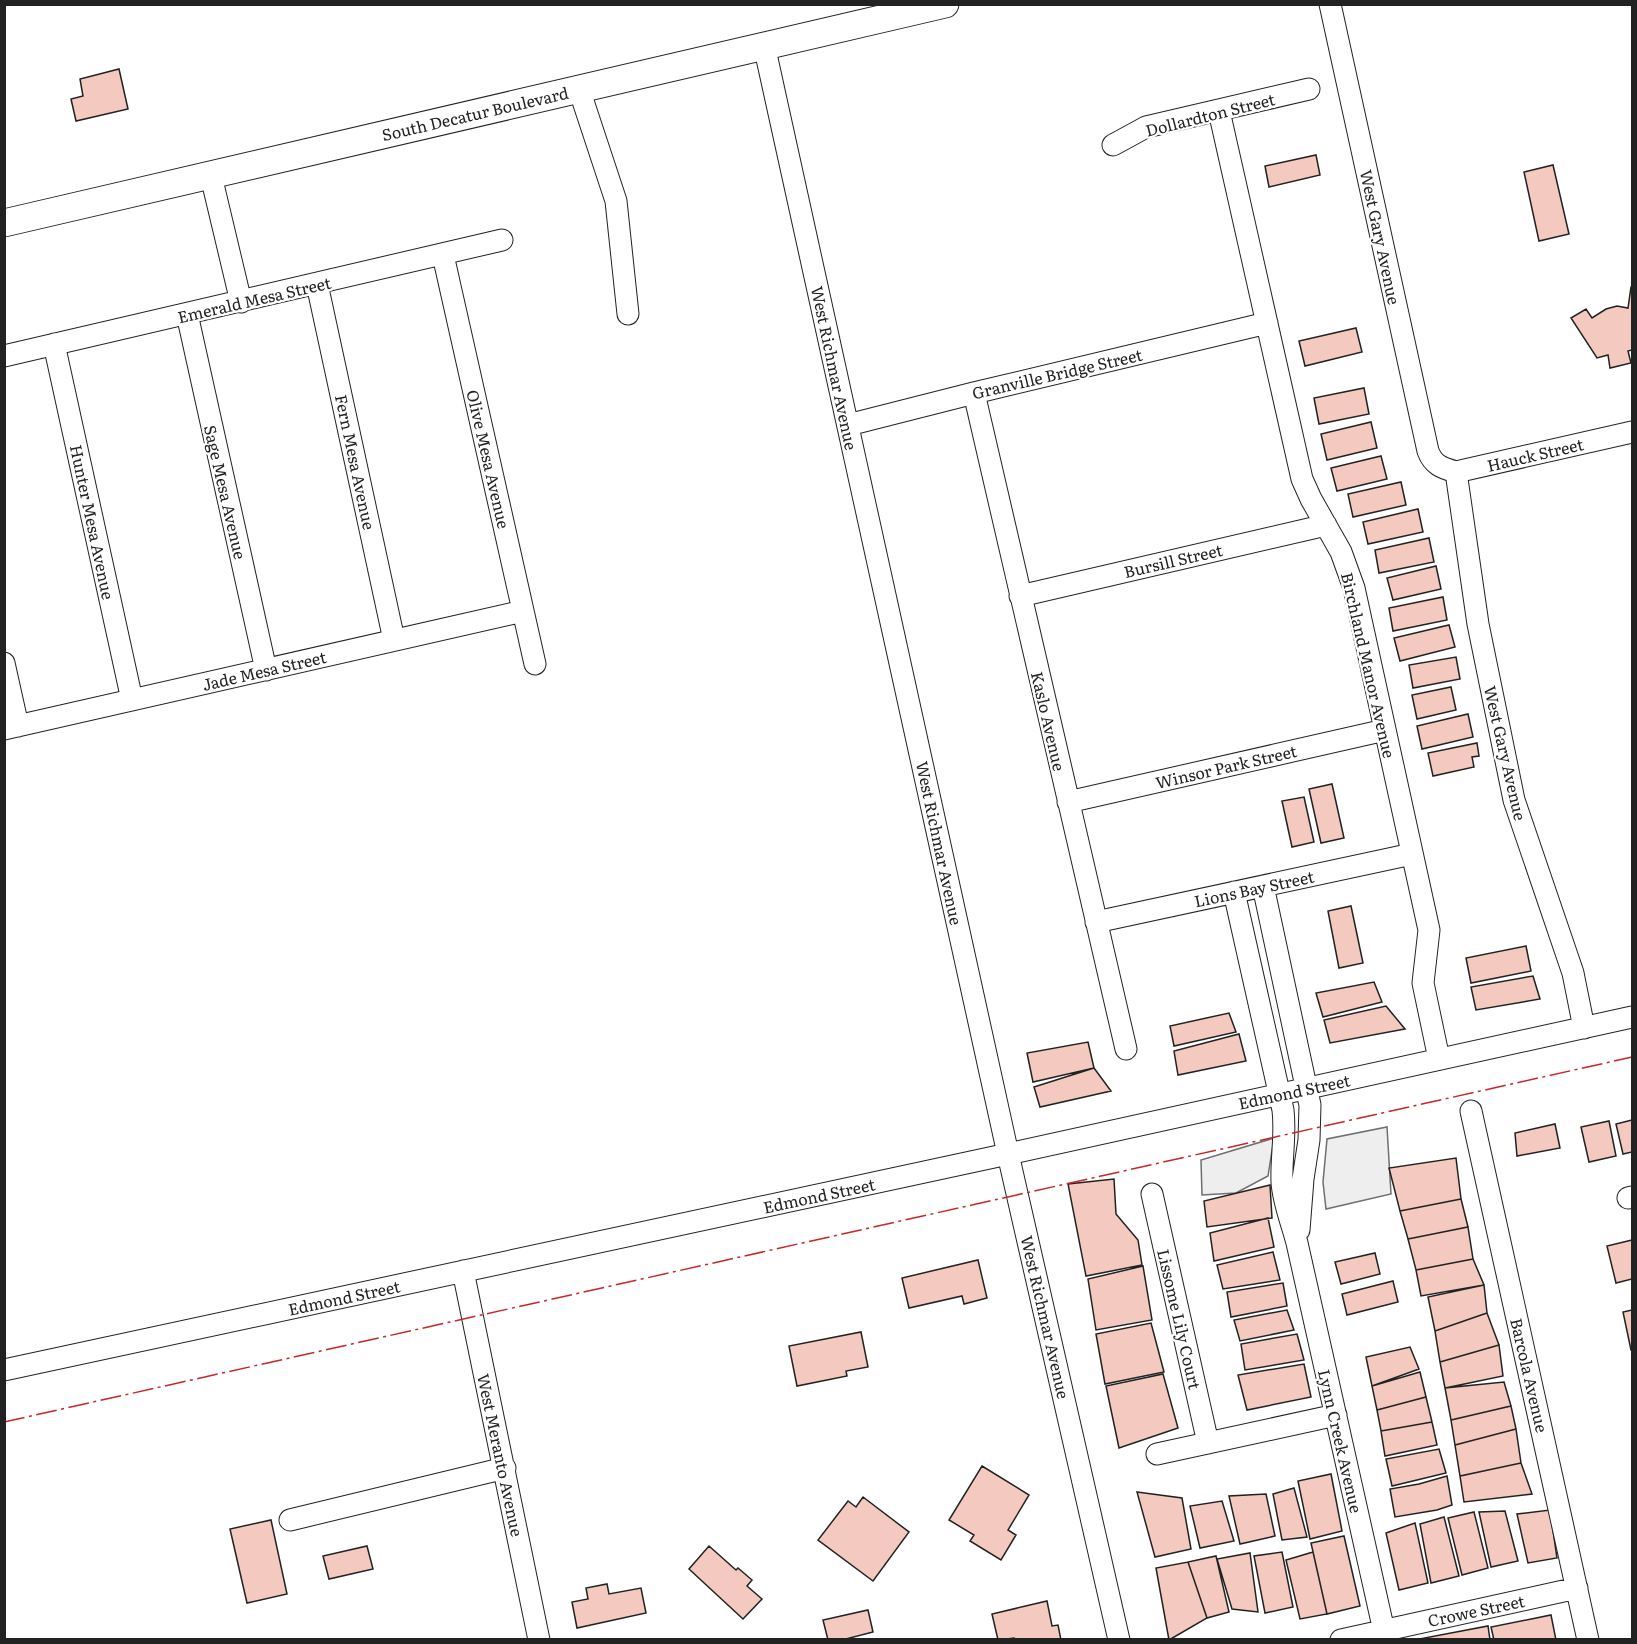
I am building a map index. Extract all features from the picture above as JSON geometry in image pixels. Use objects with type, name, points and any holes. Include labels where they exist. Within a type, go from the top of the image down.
[{"type":"main road","name":"South Decatur Boulevard","points":[[4,223],[945,4]]},
{"type":"street","name":"West Gary Avenue","points":[[1330,4],[1428,451],[1434,463],[1448,469],[1514,800],[1573,973],[1584,1028]]},
{"type":"street","name":"West Richmar Avenue","points":[[764,45],[1008,1154],[1119,1640]]},
{"type":"street","points":[[579,89],[616,201],[628,314]]},
{"type":"street","name":"Dollardton Street","points":[[1113,145],[1146,127],[1309,89]]},
{"type":"street","name":"Birchland Manor Avenue","points":[[1219,111],[1302,479],[1341,552],[1354,588],[1429,930],[1423,983],[1439,1059]]},
{"type":"street","points":[[211,176],[241,302]]},
{"type":"street","name":"Emerald Mesa Street","points":[[4,356],[502,240]]},
{"type":"street","name":"Olive Mesa Avenue","points":[[444,255],[535,664]]},
{"type":"street","name":"Fern Mesa Avenue","points":[[317,284],[394,640]]},
{"type":"street","name":"Sage Mesa Avenue","points":[[187,314],[266,670]]},
{"type":"street","name":"Granville Bridge Street","points":[[848,425],[1266,323]]},
{"type":"street","name":"Hunter Mesa Avenue","points":[[54,344],[132,700]]},
{"type":"street","name":"Kaslo Avenue","points":[[974,393],[1126,1049]]},
{"type":"street","name":"Hauck Street","points":[[1448,469],[1632,432]]},
{"type":"street","name":"Bursill Street","points":[[1020,596],[1326,525]]},
{"type":"street","name":"Jade Mesa Street","points":[[11,727],[523,611]]},
{"type":"street","points":[[4,663],[11,727]]},
{"type":"street","name":"Winsor Park Street","points":[[1068,802],[1385,730]]},
{"type":"street","name":"Lions Bay Street","points":[[1096,922],[1412,854]]},
{"type":"street","name":"Lynn Creek Avenue","points":[[1263,886],[1310,1105],[1310,1128],[1292,1185]]},
{"type":"street","name":"Lynn Creek Avenue","points":[[1234,892],[1280,1094],[1297,1243],[1385,1635]]},
{"type":"street","points":[[1248,952],[1276,945]]},
{"type":"street","name":"Edmond Street","points":[[4,1370],[1632,1017]]},
{"type":"street","name":"Barcola Avenue","points":[[1471,1111],[1588,1640]]},
{"type":"street","name":"Lissome Lily Court","points":[[1152,1194],[1208,1443]]},
{"type":"street","name":"West Meranto Avenue","points":[[463,1271],[539,1640]]},
{"type":"street","points":[[1157,1454],[1336,1415]]},
{"type":"street","points":[[291,1520],[505,1468]]},
{"type":"street","name":"Crowe Street","points":[[1341,1640],[1385,1635],[1577,1588]]},
{"type":"shaded area","points":[[1387,1127],[1391,1194],[1326,1209],[1323,1182],[1327,1139]]},
{"type":"shaded area","points":[[1274,1138],[1268,1176],[1236,1193],[1202,1195],[1201,1160]]},
{"type":"building","points":[[119,69],[128,109],[76,121],[71,99],[83,96],[80,79]]},
{"type":"building","points":[[1316,155],[1320,175],[1269,187],[1265,166]]},
{"type":"building","points":[[1553,165],[1569,234],[1539,241],[1524,172]]},
{"type":"building","points":[[1631,287],[1632,350],[1628,351],[1631,363],[1610,368],[1608,355],[1597,358],[1571,318],[1586,309],[1592,318],[1606,309],[1617,306],[1628,308]]},
{"type":"building","points":[[1356,328],[1362,352],[1305,366],[1299,341]]},
{"type":"building","points":[[1364,388],[1369,414],[1319,424],[1314,398]]},
{"type":"building","points":[[1371,422],[1377,448],[1327,460],[1321,434]]},
{"type":"building","points":[[1381,456],[1387,479],[1337,491],[1331,468]]},
{"type":"building","points":[[1401,482],[1406,505],[1353,517],[1348,494]]},
{"type":"building","points":[[1418,509],[1423,532],[1368,544],[1363,522]]},
{"type":"building","points":[[1429,538],[1434,562],[1379,573],[1375,550]]},
{"type":"building","points":[[1436,566],[1441,589],[1393,600],[1387,578]]},
{"type":"building","points":[[1443,597],[1447,620],[1393,631],[1389,608]]},
{"type":"building","points":[[1449,625],[1455,647],[1400,661],[1394,638]]},
{"type":"building","points":[[1456,657],[1460,679],[1413,688],[1409,665]]},
{"type":"building","points":[[1451,687],[1456,710],[1417,719],[1412,695]]},
{"type":"building","points":[[1468,714],[1473,737],[1422,749],[1417,726]]},
{"type":"building","points":[[1477,743],[1479,756],[1472,757],[1474,767],[1433,776],[1428,753]]},
{"type":"building","points":[[1332,784],[1344,838],[1321,843],[1309,789]]},
{"type":"building","points":[[1304,797],[1314,842],[1292,847],[1282,801]]},
{"type":"building","points":[[1351,906],[1363,963],[1339,968],[1328,911]]},
{"type":"building","points":[[1526,946],[1531,971],[1471,983],[1466,958]]},
{"type":"building","points":[[1533,976],[1540,999],[1476,1010],[1471,987]]},
{"type":"building","points":[[1374,982],[1382,1002],[1323,1017],[1316,993]]},
{"type":"building","points":[[1386,1006],[1405,1029],[1330,1043],[1324,1020]]},
{"type":"building","points":[[1229,1013],[1236,1032],[1174,1046],[1170,1026]]},
{"type":"building","points":[[1239,1034],[1246,1061],[1178,1075],[1174,1051]]},
{"type":"building","points":[[1088,1042],[1094,1068],[1033,1082],[1027,1053]]},
{"type":"building","points":[[1094,1068],[1111,1091],[1040,1107],[1034,1087]]},
{"type":"building","points":[[1632,1120],[1632,1152],[1623,1154],[1616,1124]]},
{"type":"building","points":[[1609,1121],[1616,1156],[1589,1162],[1581,1127]]},
{"type":"building","points":[[1555,1124],[1560,1148],[1517,1156],[1515,1133]]},
{"type":"building","points":[[1456,1158],[1461,1199],[1400,1211],[1389,1168]]},
{"type":"building","points":[[1114,1179],[1116,1214],[1138,1240],[1142,1265],[1086,1276],[1068,1184]]},
{"type":"building","points":[[1270,1185],[1272,1218],[1207,1227],[1204,1201]]},
{"type":"building","points":[[1461,1199],[1468,1227],[1408,1239],[1400,1211]]},
{"type":"building","points":[[1268,1218],[1274,1247],[1214,1261],[1210,1233]]},
{"type":"building","points":[[1468,1227],[1473,1259],[1416,1270],[1408,1239]]},
{"type":"building","points":[[1632,1240],[1632,1279],[1616,1283],[1607,1246]]},
{"type":"building","points":[[1273,1252],[1280,1280],[1223,1289],[1217,1265]]},
{"type":"building","points":[[1375,1253],[1380,1274],[1341,1284],[1335,1262]]},
{"type":"building","points":[[1473,1259],[1484,1285],[1421,1296],[1416,1270]]},
{"type":"building","points":[[978,1260],[987,1298],[964,1304],[962,1296],[909,1308],[902,1278]]},
{"type":"building","points":[[1143,1266],[1152,1320],[1096,1330],[1088,1279]]},
{"type":"building","points":[[1393,1281],[1398,1302],[1347,1315],[1342,1294]]},
{"type":"building","points":[[1283,1283],[1287,1306],[1231,1317],[1227,1292]]},
{"type":"building","points":[[1484,1285],[1487,1313],[1435,1331],[1428,1297]]},
{"type":"building","points":[[1287,1310],[1294,1330],[1240,1341],[1234,1320]]},
{"type":"building","points":[[1632,1310],[1632,1350],[1631,1350],[1623,1312]]},
{"type":"building","points":[[1487,1313],[1499,1345],[1440,1362],[1435,1331]]},
{"type":"building","points":[[1151,1323],[1164,1372],[1105,1384],[1096,1334]]},
{"type":"building","points":[[861,1332],[868,1367],[846,1371],[847,1376],[797,1386],[789,1346]]},
{"type":"building","points":[[1297,1334],[1304,1360],[1245,1370],[1241,1344]]},
{"type":"building","points":[[1499,1345],[1503,1376],[1445,1388],[1440,1362]]},
{"type":"building","points":[[1410,1347],[1419,1369],[1372,1386],[1366,1357]]},
{"type":"building","points":[[1304,1364],[1311,1397],[1247,1410],[1238,1375]]},
{"type":"building","points":[[1420,1372],[1426,1397],[1377,1410],[1372,1386]]},
{"type":"building","points":[[1163,1374],[1178,1428],[1119,1448],[1106,1386]]},
{"type":"building","points":[[1504,1382],[1511,1406],[1451,1420],[1445,1388]]},
{"type":"building","points":[[1426,1397],[1432,1422],[1381,1431],[1377,1410]]},
{"type":"building","points":[[1511,1406],[1516,1429],[1455,1445],[1451,1420]]},
{"type":"building","points":[[1432,1422],[1437,1445],[1385,1456],[1381,1431]]},
{"type":"building","points":[[1516,1429],[1521,1463],[1460,1476],[1455,1445]]},
{"type":"building","points":[[1439,1449],[1446,1473],[1392,1486],[1386,1459]]},
{"type":"building","points":[[1521,1463],[1532,1494],[1464,1502],[1460,1476]]},
{"type":"building","points":[[982,1466],[1029,1495],[1008,1530],[1016,1535],[1001,1560],[970,1541],[974,1535],[949,1520]]},
{"type":"building","points":[[1331,1474],[1342,1531],[1310,1539],[1298,1481]]},
{"type":"building","points":[[1447,1476],[1452,1505],[1437,1510],[1395,1517],[1390,1489]]},
{"type":"building","points":[[1294,1488],[1307,1537],[1282,1540],[1273,1494]]},
{"type":"building","points":[[1137,1492],[1182,1498],[1191,1549],[1155,1557]]},
{"type":"building","points":[[1266,1494],[1275,1536],[1240,1544],[1229,1496]]},
{"type":"building","points":[[863,1497],[909,1532],[873,1581],[818,1540],[848,1501],[856,1507]]},
{"type":"building","points":[[1222,1501],[1234,1541],[1200,1548],[1190,1506]]},
{"type":"building","points":[[1550,1510],[1557,1558],[1528,1563],[1517,1514]]},
{"type":"building","points":[[1505,1511],[1518,1561],[1491,1567],[1479,1512]]},
{"type":"building","points":[[1474,1512],[1488,1568],[1462,1575],[1448,1518]]},
{"type":"building","points":[[1444,1517],[1459,1576],[1431,1583],[1420,1524]]},
{"type":"building","points":[[271,1520],[287,1594],[247,1603],[230,1529]]},
{"type":"building","points":[[1415,1523],[1428,1583],[1399,1590],[1386,1533]]},
{"type":"building","points":[[1344,1536],[1360,1606],[1327,1614],[1311,1543]]},
{"type":"building","points":[[367,1546],[373,1569],[329,1579],[323,1556]]},
{"type":"building","points":[[709,1546],[736,1570],[738,1568],[752,1580],[747,1586],[762,1599],[743,1619],[689,1569]]},
{"type":"building","points":[[1282,1552],[1293,1607],[1265,1613],[1254,1556]]},
{"type":"building","points":[[1313,1552],[1327,1614],[1300,1619],[1286,1560]]},
{"type":"building","points":[[1250,1553],[1258,1612],[1232,1609],[1217,1559]]},
{"type":"building","points":[[1216,1556],[1229,1612],[1207,1618],[1188,1562]]},
{"type":"building","points":[[1188,1562],[1207,1618],[1169,1640],[1156,1568]]},
{"type":"building","points":[[607,1584],[609,1594],[641,1588],[646,1613],[577,1628],[572,1602],[588,1599],[586,1588]]},
{"type":"building","points":[[1047,1601],[1052,1626],[1058,1625],[1061,1640],[1014,1640],[1014,1638],[998,1640],[992,1614]]},
{"type":"building","points":[[868,1610],[873,1632],[842,1640],[828,1640],[823,1620]]},
{"type":"building","points":[[1551,1615],[1556,1640],[1494,1640],[1491,1627]]},
{"type":"building","points":[[1488,1626],[1490,1640],[1419,1640],[1419,1639]]},
{"type":"power","points":[[4,1422],[1632,1057]]}]
